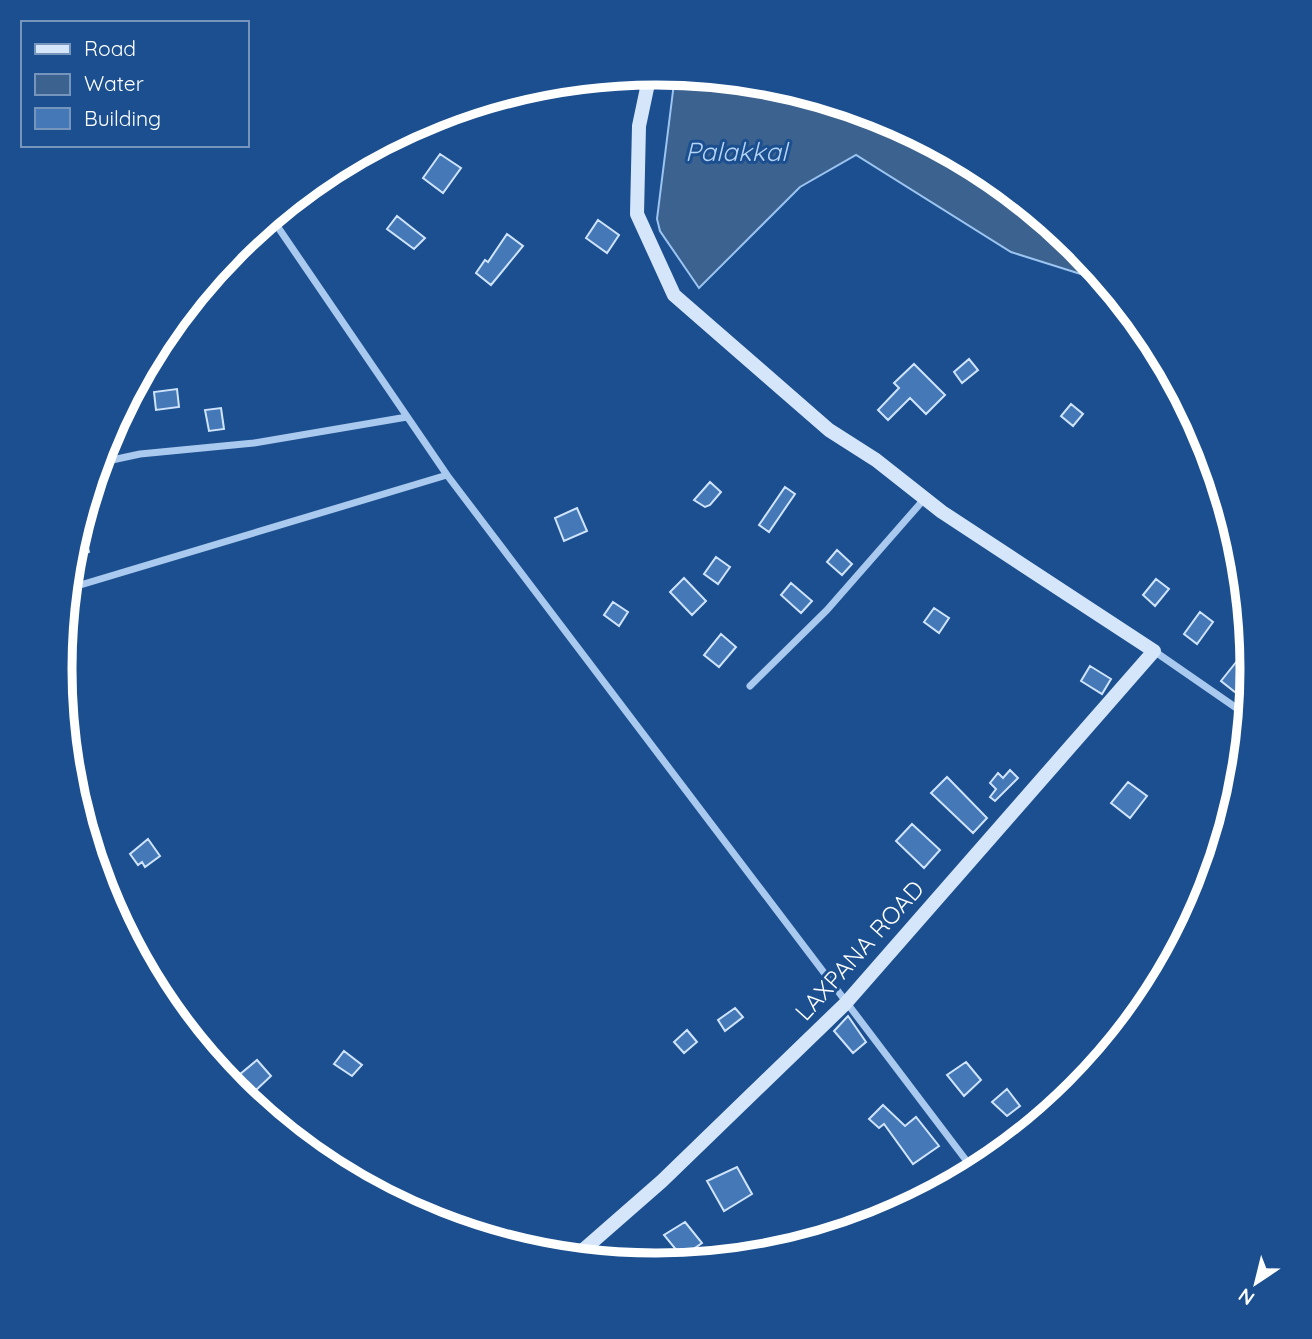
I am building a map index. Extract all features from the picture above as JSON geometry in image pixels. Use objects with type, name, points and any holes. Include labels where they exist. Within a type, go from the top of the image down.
[{"type":"street","points":[[648,85],[639,127],[637,214],[674,295],[829,430],[926,496],[942,512],[1239,710]]},
{"type":"street","points":[[276,226],[447,475],[968,1163]]},
{"type":"street","points":[[111,460],[140,454],[254,443],[407,416]]},
{"type":"street","points":[[78,586],[447,475]]},
{"type":"street","points":[[750,687],[827,610],[926,496]]},
{"type":"street","name":"LAXPANA ROAD","points":[[584,1249],[662,1181],[845,1004],[1154,651]]},
{"type":"water","name":"Palakkal","points":[[674,86],[732,90],[770,96],[844,116],[914,146],[981,184],[1012,206],[1041,230],[1088,276],[1011,252],[856,155],[800,187],[699,288],[660,231],[657,219]]},
{"type":"building","points":[[440,154],[461,168],[443,193],[423,178]]},
{"type":"building","points":[[397,216],[425,238],[414,249],[387,229]]},
{"type":"building","points":[[598,220],[619,235],[607,253],[586,238]]},
{"type":"building","points":[[507,234],[523,246],[491,285],[476,273],[485,260],[488,262]]},
{"type":"building","points":[[969,359],[978,370],[962,383],[954,372]]},
{"type":"building","points":[[914,364],[945,395],[926,414],[910,398],[888,420],[878,410],[899,388],[894,383]]},
{"type":"building","points":[[177,389],[179,407],[156,410],[154,392]]},
{"type":"building","points":[[1071,404],[1083,414],[1073,426],[1061,416]]},
{"type":"building","points":[[221,408],[224,429],[209,431],[205,410]]},
{"type":"building","points":[[710,482],[721,492],[705,507],[694,500]]},
{"type":"building","points":[[785,487],[795,494],[769,532],[759,525]]},
{"type":"building","points":[[577,508],[587,531],[564,541],[555,518]]},
{"type":"building","points":[[86,542],[89,552],[83,554]]},
{"type":"building","points":[[837,550],[852,564],[842,575],[827,562]]},
{"type":"building","points":[[716,557],[730,567],[718,584],[704,574]]},
{"type":"building","points":[[684,578],[706,601],[692,615],[670,592]]},
{"type":"building","points":[[1156,579],[1169,589],[1155,606],[1143,595]]},
{"type":"building","points":[[791,583],[812,601],[801,613],[781,595]]},
{"type":"building","points":[[613,602],[628,612],[619,626],[604,615]]},
{"type":"building","points":[[934,608],[949,618],[939,633],[924,622]]},
{"type":"building","points":[[1200,612],[1213,622],[1197,644],[1184,634]]},
{"type":"building","points":[[721,634],[736,647],[719,667],[704,655]]},
{"type":"building","points":[[1240,658],[1239,696],[1221,681]]},
{"type":"building","points":[[1090,666],[1111,679],[1102,694],[1081,681]]},
{"type":"building","points":[[1010,770],[1018,778],[995,801],[990,797],[996,789],[990,783],[998,773],[1003,778]]},
{"type":"building","points":[[947,777],[987,818],[973,833],[931,793]]},
{"type":"building","points":[[1128,782],[1147,796],[1130,818],[1111,803]]},
{"type":"building","points":[[912,824],[940,850],[924,868],[896,841]]},
{"type":"building","points":[[148,839],[160,856],[145,867],[142,862],[138,865],[130,854]]},
{"type":"building","points":[[735,1008],[743,1017],[725,1031],[718,1020]]},
{"type":"building","points":[[848,1016],[866,1042],[853,1053],[834,1031]]},
{"type":"building","points":[[687,1030],[697,1042],[684,1053],[674,1042]]},
{"type":"building","points":[[344,1051],[362,1065],[352,1076],[334,1064]]},
{"type":"building","points":[[257,1060],[271,1076],[256,1090],[248,1082],[245,1085],[237,1077]]},
{"type":"building","points":[[966,1062],[981,1080],[964,1096],[947,1075]]},
{"type":"building","points":[[1007,1089],[1020,1106],[1007,1116],[992,1102]]},
{"type":"building","points":[[883,1105],[905,1126],[916,1117],[939,1146],[913,1164],[884,1124],[879,1128],[869,1119]]},
{"type":"building","points":[[737,1167],[752,1194],[724,1211],[707,1181]]},
{"type":"building","points":[[685,1222],[702,1243],[689,1252],[679,1253],[664,1235]]}]
